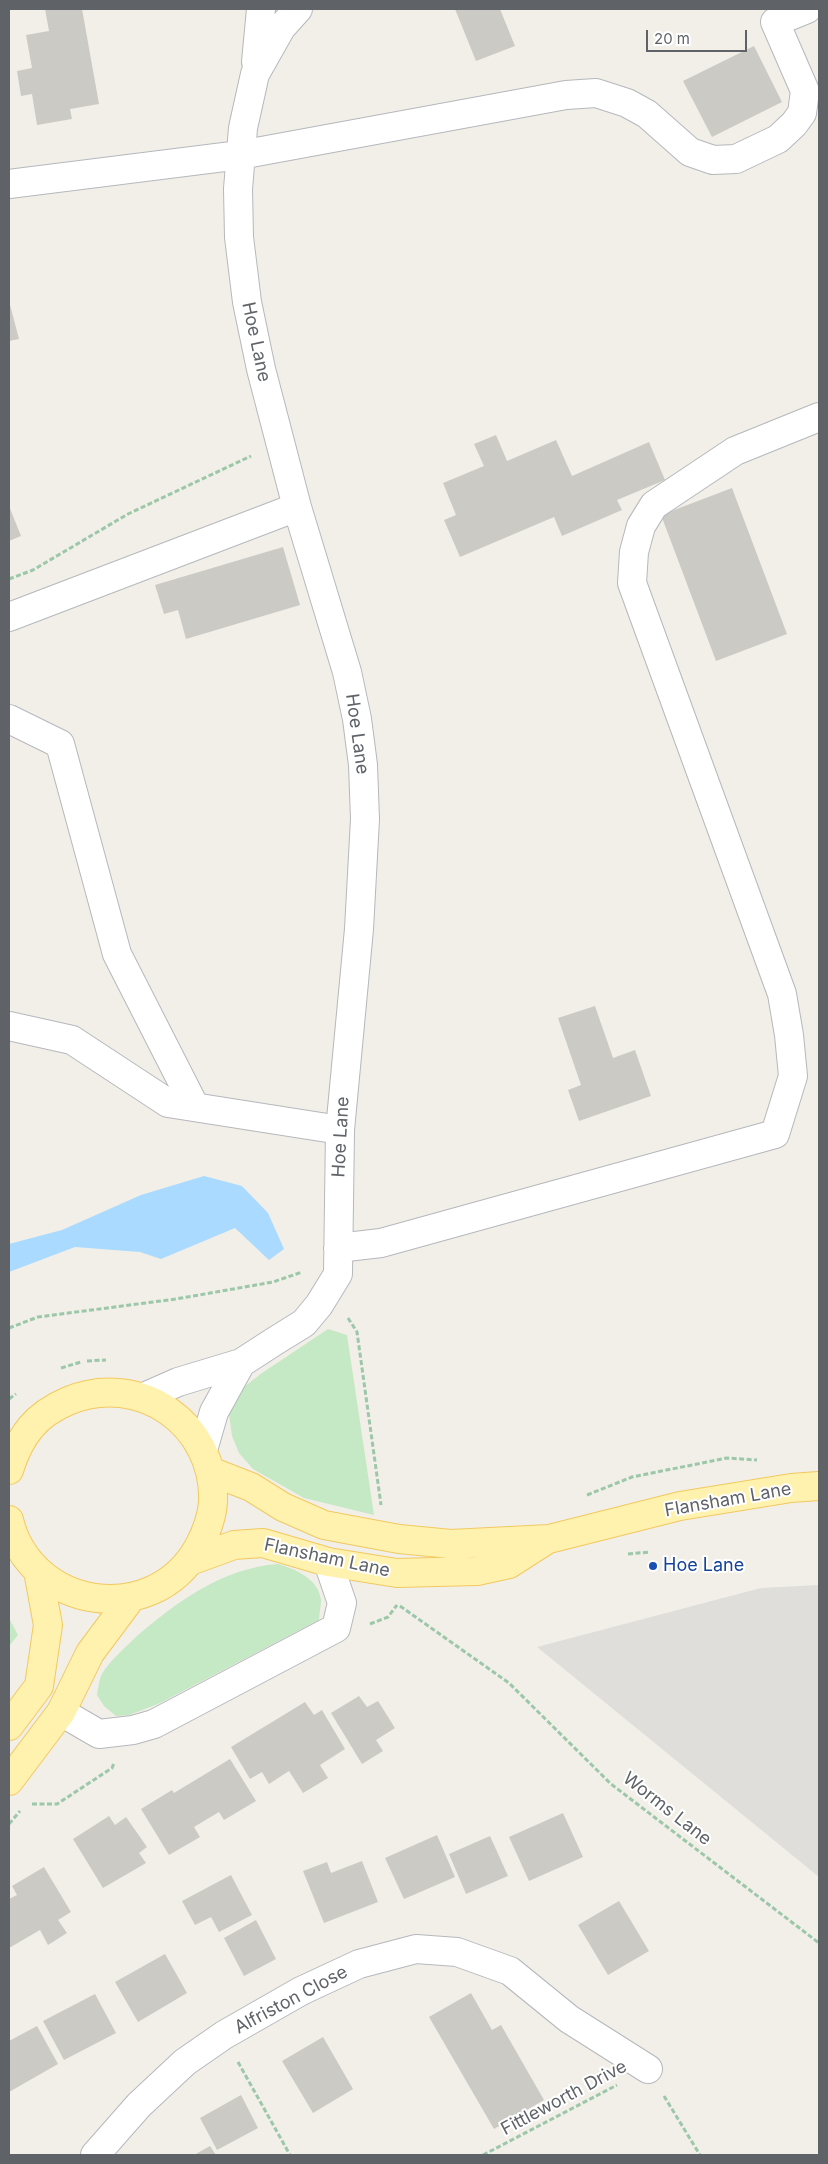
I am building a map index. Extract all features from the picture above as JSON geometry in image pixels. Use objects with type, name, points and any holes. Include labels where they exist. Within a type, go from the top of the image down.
[{"type":"main road","points":[[9,1470],[16,1449],[20,1426],[55,1406],[84,1394],[114,1392],[144,1397],[168,1410],[188,1427],[206,1460],[213,1503],[206,1534],[190,1561],[174,1578],[153,1590],[131,1598],[106,1600],[81,1596],[58,1586],[38,1571],[23,1553],[10,1527]]},
{"type":"main road","name":"Flansham Lane","points":[[206,1460],[283,1507],[324,1525],[398,1539],[451,1544],[549,1538],[680,1506],[791,1488],[819,1486]]},
{"type":"main road","name":"Flansham Lane","points":[[190,1561],[234,1544],[263,1543],[328,1562],[396,1573],[477,1571],[509,1564],[549,1538]]},
{"type":"main road","points":[[9,1726],[39,1686],[48,1625],[38,1571]]},
{"type":"main road","points":[[9,1781],[61,1712],[90,1653],[131,1598]]},
{"type":"street","name":"Hoe Lane","points":[[144,1397],[178,1382],[241,1363],[304,1323],[319,1305],[338,1274],[340,1130],[359,929],[364,819],[363,765],[347,672],[280,445],[247,302],[239,237],[238,190],[243,128],[255,74],[261,9]]},
{"type":"street","name":"Hoe Lane","points":[[255,74],[281,28],[298,9]]},
{"type":"street","points":[[9,184],[240,155],[566,95],[596,94],[627,103],[647,114],[690,152],[713,160],[736,159],[778,139],[794,124],[802,113],[805,91],[775,22],[807,9]]},
{"type":"street","points":[[338,1248],[380,1242],[775,1134],[793,1076],[782,994],[632,583],[634,552],[641,526],[654,505],[735,451],[819,417]]},
{"type":"street","points":[[9,617],[297,507]]},
{"type":"street","points":[[9,719],[60,744],[117,954],[195,1107]]},
{"type":"street","points":[[9,1026],[72,1040],[168,1103],[340,1130]]},
{"type":"street","name":"Hoe Lane","points":[[206,1460],[214,1412],[241,1363]]},
{"type":"street","points":[[61,1712],[99,1734],[133,1730],[154,1724],[336,1628],[342,1602],[328,1562]]},
{"type":"street","name":"Alfriston Close","points":[[95,2155],[138,2105],[185,2062],[224,2035],[301,1991],[351,1968],[416,1948],[457,1952],[510,1971],[569,2019],[648,2069]]},
{"type":"path","points":[[9,579],[33,570],[128,514],[241,460],[280,445]]},
{"type":"path","points":[[9,1328],[38,1317],[176,1299],[273,1282],[307,1270]]},
{"type":"path","points":[[345,1313],[357,1332],[381,1508]]},
{"type":"path","points":[[57,1370],[94,1359],[112,1360]]},
{"type":"path","points":[[9,1399],[23,1389]]},
{"type":"path","name":"Worms Lane","points":[[397,1604],[509,1683],[611,1784],[819,1944]]},
{"type":"path","points":[[27,1803],[57,1804],[112,1768],[133,1730]]},
{"type":"path","points":[[9,1824],[21,1810]]},
{"type":"path","points":[[224,2035],[290,2155]]},
{"type":"path","name":"Fittleworth Drive","points":[[483,2155],[648,2069],[700,2155]]},
{"type":"shaded area","points":[[819,1585],[819,1877],[537,1647],[761,1588]]},
{"type":"green space","points":[[328,1329],[347,1335],[374,1515],[304,1498],[253,1469],[239,1453],[232,1436],[229,1414],[240,1390]]},
{"type":"green space","points":[[278,1564],[299,1572],[316,1586],[321,1600],[319,1620],[158,1704],[129,1715],[116,1716],[104,1706],[97,1695],[100,1678],[112,1660],[137,1636],[202,1588],[239,1572]]},
{"type":"green space","points":[[9,1618],[18,1635],[9,1646]]},
{"type":"water","points":[[204,1176],[242,1186],[268,1213],[284,1249],[269,1260],[235,1228],[161,1259],[140,1252],[75,1247],[9,1272],[9,1244],[62,1230],[141,1195]]},
{"type":"building","points":[[45,9],[82,9],[99,104],[70,109],[72,119],[37,125],[32,94],[21,96],[17,71],[32,68],[26,35],[49,31]]},
{"type":"building","points":[[455,9],[500,9],[515,46],[476,61]]},
{"type":"building","points":[[754,46],[782,102],[712,137],[683,81]]},
{"type":"building","points":[[9,301],[19,339],[9,341]]},
{"type":"building","points":[[496,435],[507,461],[556,440],[572,476],[649,442],[665,480],[617,500],[622,510],[562,536],[554,517],[460,557],[444,520],[456,515],[443,483],[484,466],[474,444]]},
{"type":"building","points":[[732,488],[787,634],[716,661],[661,515]]},
{"type":"building","points":[[9,506],[21,536],[9,541]]},
{"type":"building","points":[[283,547],[300,605],[186,639],[178,610],[164,614],[155,585]]},
{"type":"building","points":[[595,1006],[613,1058],[635,1050],[651,1096],[579,1121],[568,1090],[581,1085],[558,1018]]},
{"type":"building","points":[[359,1696],[367,1707],[378,1701],[395,1728],[376,1740],[383,1751],[362,1764],[331,1713]]},
{"type":"building","points":[[305,1702],[314,1715],[322,1710],[345,1749],[320,1765],[328,1778],[303,1793],[289,1771],[269,1784],[262,1772],[250,1779],[231,1747]]},
{"type":"building","points":[[230,1759],[256,1801],[224,1820],[219,1812],[194,1827],[200,1837],[169,1855],[141,1809],[172,1790],[174,1793]]},
{"type":"building","points":[[563,1813],[583,1857],[529,1881],[509,1837]]},
{"type":"building","points":[[109,1816],[115,1825],[126,1817],[147,1847],[139,1853],[146,1863],[103,1888],[73,1839]]},
{"type":"building","points":[[437,1835],[455,1877],[404,1899],[385,1858]]},
{"type":"building","points":[[490,1836],[508,1876],[466,1894],[449,1854]]},
{"type":"building","points":[[362,1861],[378,1902],[324,1923],[303,1871],[327,1862],[331,1873]]},
{"type":"building","points":[[44,1867],[71,1912],[58,1920],[67,1933],[48,1945],[40,1930],[9,1948],[9,1899],[17,1895],[12,1886]]},
{"type":"building","points":[[231,1875],[252,1915],[219,1932],[211,1917],[195,1925],[182,1901]]},
{"type":"building","points":[[619,1901],[649,1951],[608,1975],[578,1925]]},
{"type":"building","points":[[256,1920],[276,1959],[244,1976],[224,1938]]},
{"type":"building","points":[[165,1954],[187,1993],[138,2022],[115,1982]]},
{"type":"building","points":[[471,1993],[492,2030],[501,2025],[544,2100],[494,2129],[429,2017]]},
{"type":"building","points":[[95,1994],[116,2033],[64,2060],[43,2021]]},
{"type":"building","points":[[37,2026],[58,2064],[9,2092],[9,2041]]},
{"type":"building","points":[[323,2037],[353,2089],[313,2113],[282,2061]]},
{"type":"building","points":[[241,2095],[258,2128],[217,2150],[200,2118]]},
{"type":"building","points":[[210,2146],[216,2155],[194,2155]]},
{"type":"place","name":"Hoe Lane","points":[[653,1566]]}]
